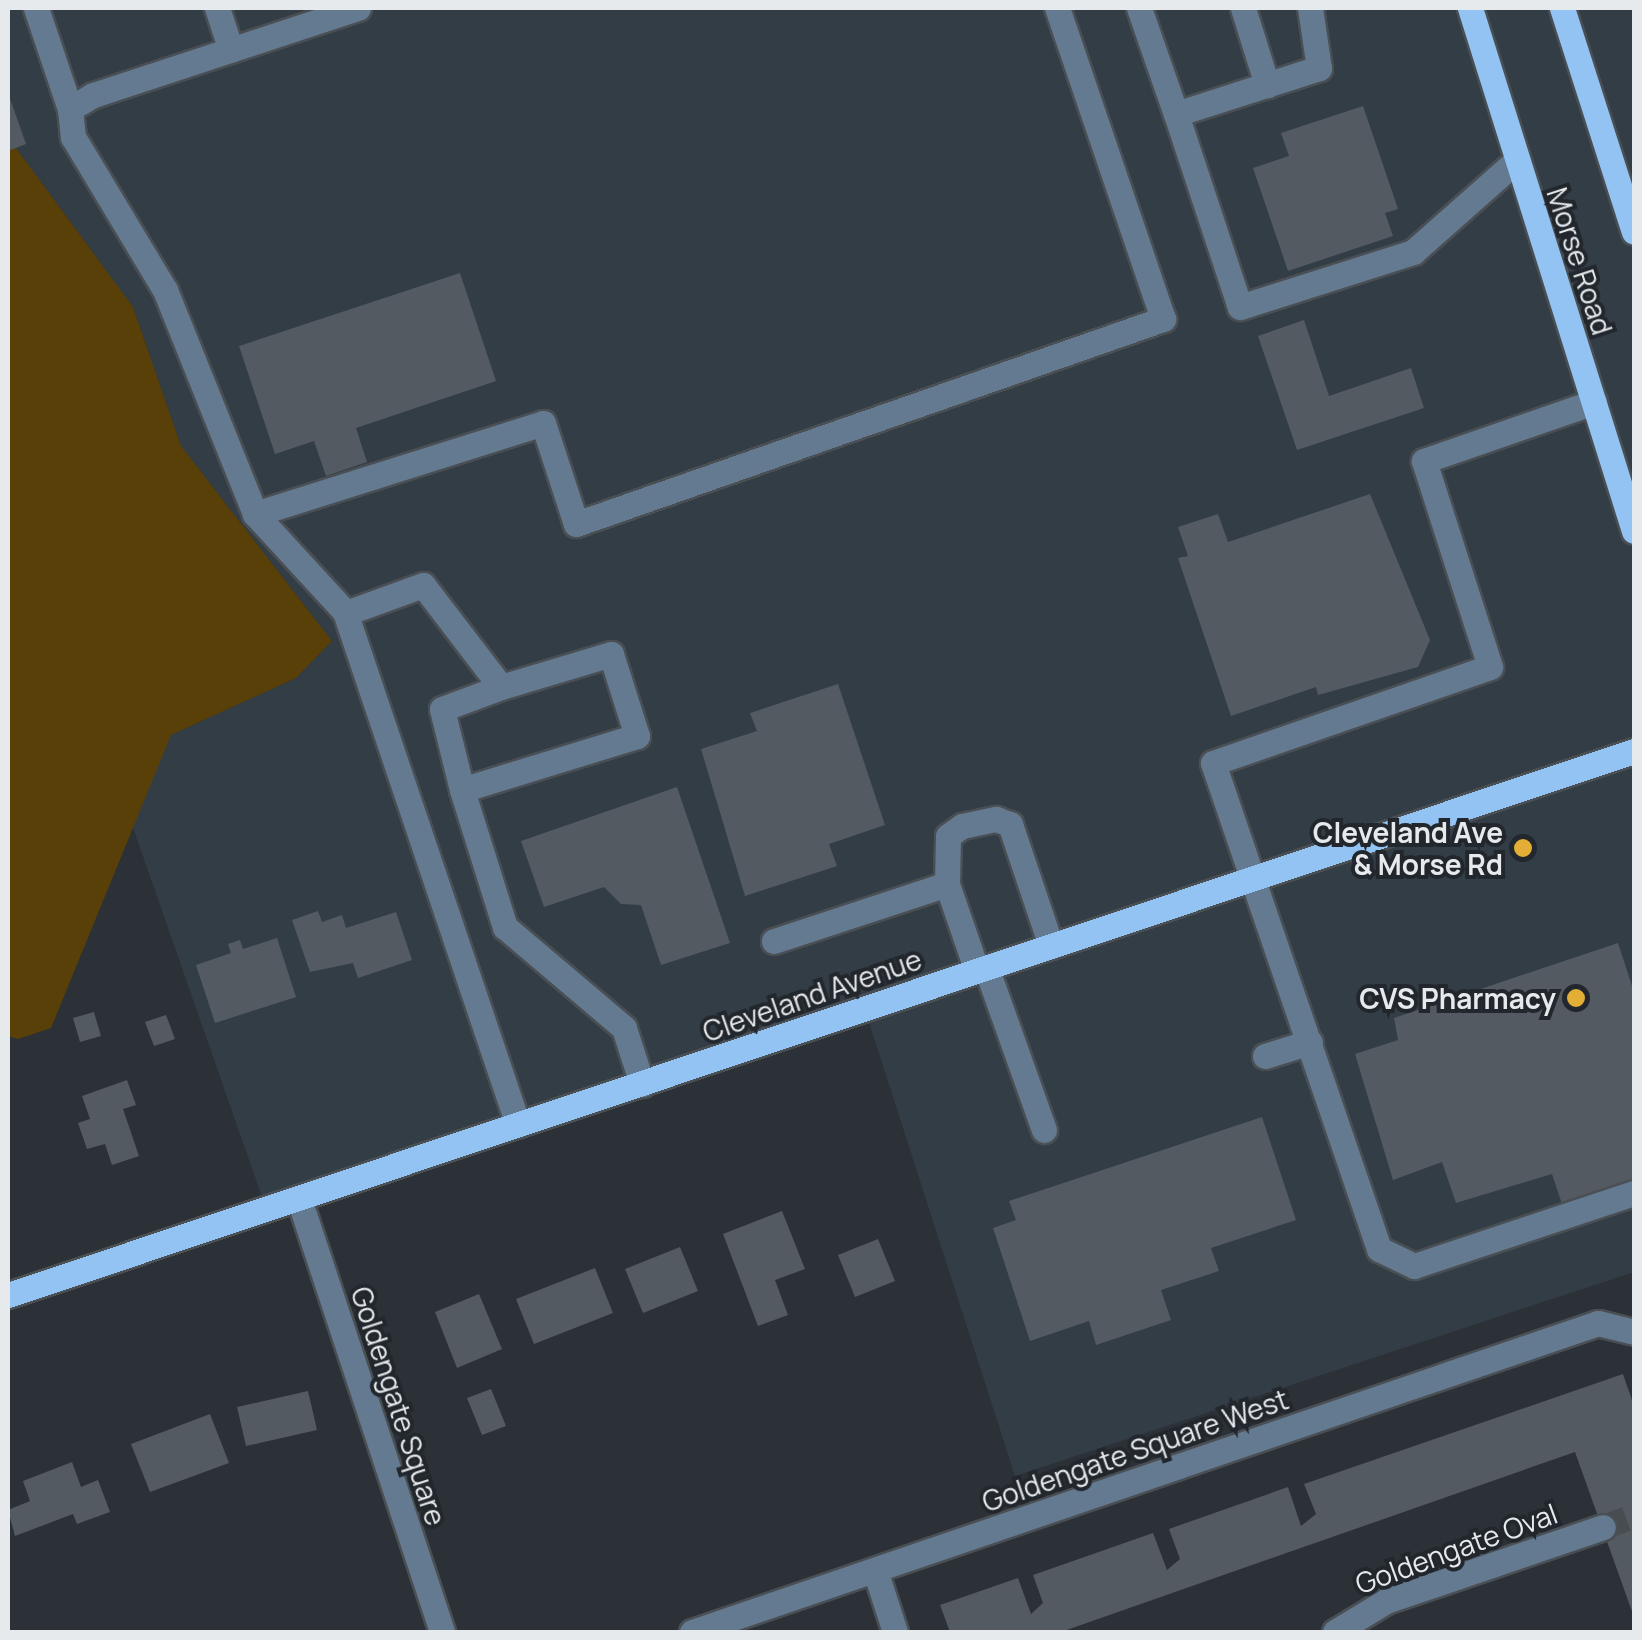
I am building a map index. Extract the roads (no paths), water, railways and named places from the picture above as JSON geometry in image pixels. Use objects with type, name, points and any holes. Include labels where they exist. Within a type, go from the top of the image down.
[{"type":"main road","name":"Morse Road","points":[[1470,8],[1634,531]]},
{"type":"main road","points":[[1562,8],[1626,175],[1634,232]]},
{"type":"main road","name":"Cleveland Avenue","points":[[8,1295],[1634,751]]},
{"type":"street","points":[[36,8],[70,110],[73,137],[166,290],[255,514],[346,613],[518,1125]]},
{"type":"street","points":[[217,8],[231,50]]},
{"type":"street","points":[[70,110],[92,95],[358,8]]},
{"type":"street","points":[[255,514],[543,423],[576,524],[1163,319],[1057,8]]},
{"type":"street","points":[[1139,8],[1240,306],[1413,252],[1517,160]]},
{"type":"street","points":[[1243,8],[1267,84]]},
{"type":"street","points":[[1176,114],[1319,68],[1310,8]]},
{"type":"street","points":[[1594,402],[1424,461],[1490,666],[1213,762],[1256,877],[1378,1249],[1394,1260],[1414,1266],[1634,1192]]},
{"type":"street","points":[[346,613],[422,585],[501,686]]},
{"type":"street","points":[[462,790],[637,736],[611,654],[501,686],[442,709],[462,790],[504,927],[624,1028],[642,1084]]},
{"type":"street","points":[[1044,1130],[948,884],[948,836],[979,822],[1010,824],[1052,946]]},
{"type":"street","points":[[774,941],[948,884]]},
{"type":"street","points":[[1266,1056],[1310,1042]]},
{"type":"street","name":"Goldengate Square","points":[[299,1199],[442,1632]]},
{"type":"street","name":"Goldengate Square West","points":[[692,1632],[1598,1323],[1634,1332]]},
{"type":"street","name":"Goldengate Oval","points":[[1334,1632],[1386,1601],[1603,1527]]},
{"type":"street","points":[[875,1570],[895,1632]]},
{"type":"tunnel","points":[[1603,1527],[1634,1516]]},
{"type":"place","name":"Cleveland Ave & Morse Rd","points":[[1523,848]]},
{"type":"place","name":"CVS Pharmacy","points":[[1576,998]]}]
